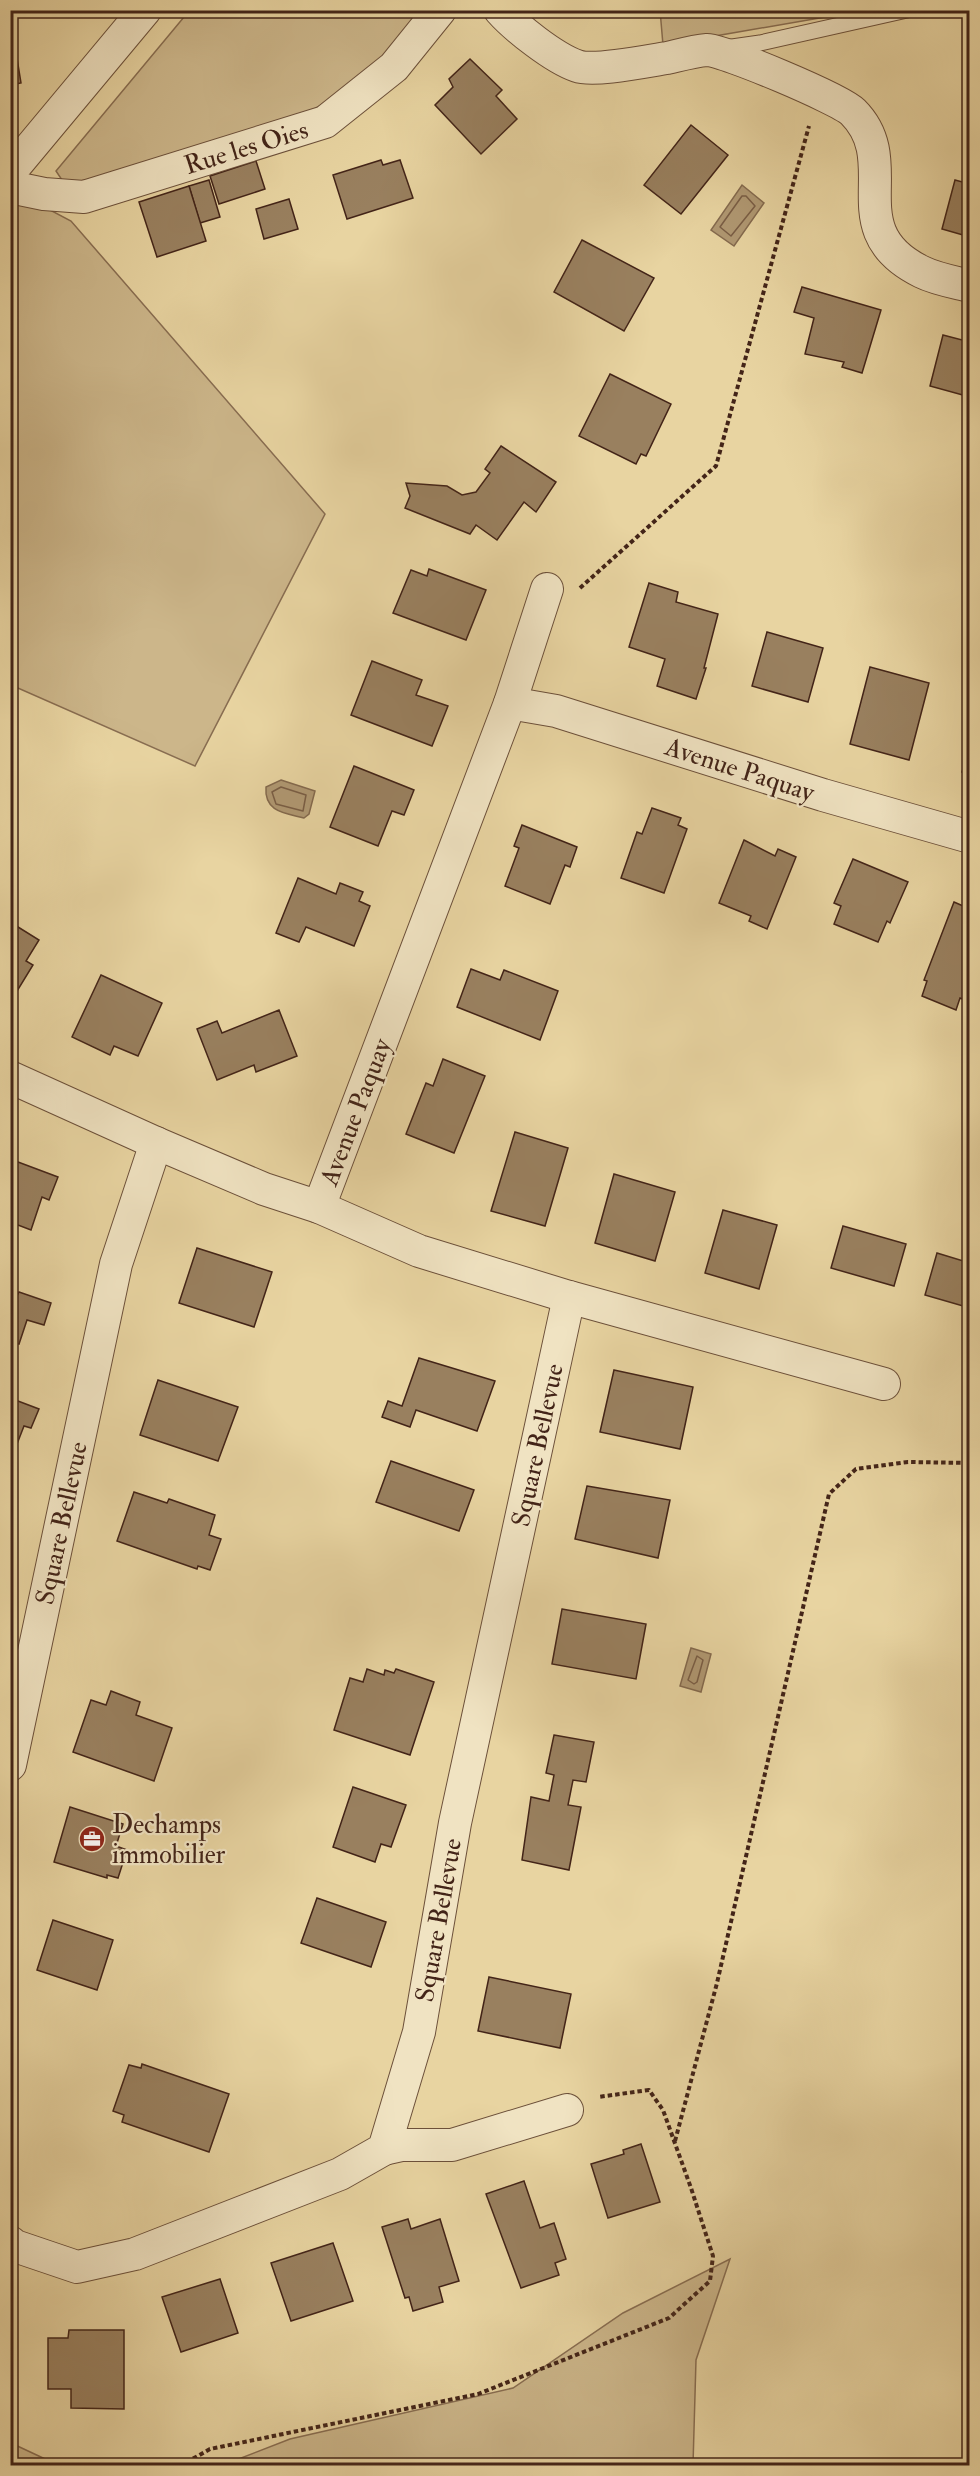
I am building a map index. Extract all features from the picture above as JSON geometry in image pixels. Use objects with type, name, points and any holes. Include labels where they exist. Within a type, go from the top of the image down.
[{"type":"street","points":[[10,172],[145,10]]},
{"type":"street","name":"Rue les Oies","points":[[10,187],[44,194],[84,197],[325,122],[394,67],[440,10]]},
{"type":"street","points":[[500,10],[519,31],[578,67],[618,65],[709,50],[818,90],[853,111],[872,140],[875,213],[880,236],[893,253],[922,272],[969,286]]},
{"type":"street","name":"Avenue Paquay","points":[[10,1077],[264,1189],[319,1207],[510,703],[547,589]]},
{"type":"street","name":"Avenue Paquay","points":[[510,703],[556,711],[823,795],[969,837]]},
{"type":"street","name":"Square Bellevue","points":[[10,1765],[116,1264],[156,1143]]},
{"type":"street","points":[[319,1207],[419,1251],[569,1297],[884,1384]]},
{"type":"street","name":"Square Bellevue","points":[[384,2149],[418,2032],[455,1823],[569,1297]]},
{"type":"street","points":[[10,2242],[15,2246],[77,2267],[135,2254],[340,2174],[384,2149],[402,2145],[452,2145],[567,2110]]},
{"type":"lane","points":[[709,50],[760,43],[907,10]]},
{"type":"path","points":[[537,619],[576,592],[716,466],[818,90]]},
{"type":"path","points":[[675,2142],[717,1983],[829,1494],[856,1469],[908,1462],[969,1462]]},
{"type":"path","points":[[180,2466],[210,2449],[478,2394],[669,2318],[710,2280],[713,2256],[663,2110],[649,2090],[605,2095],[567,2110]]},
{"type":"shaded area","points":[[660,10],[860,11],[663,45]]},
{"type":"shaded area","points":[[189,11],[420,11],[405,39],[333,99],[299,117],[73,186],[62,180],[56,171]]},
{"type":"shaded area","points":[[16,192],[71,221],[325,514],[195,766],[11,685],[10,199]]},
{"type":"shaded area","points":[[730,2259],[696,2360],[693,2465],[223,2465],[290,2439],[513,2388],[623,2313]]},
{"type":"shaded area","points":[[11,2443],[58,2465],[11,2465]]},
{"type":"water","points":[[742,185],[764,203],[734,246],[711,230]]},
{"type":"water","points":[[281,780],[315,791],[309,814],[304,818],[283,813],[268,802],[266,787]]},
{"type":"water","points":[[691,1648],[711,1654],[701,1692],[680,1686]]},
{"type":"building","points":[[15,46],[21,83],[10,85],[10,47]]},
{"type":"building","points":[[470,59],[502,90],[496,96],[517,119],[481,154],[435,105],[453,87],[449,79]]},
{"type":"building","points":[[691,125],[728,155],[681,214],[644,185]]},
{"type":"building","points":[[381,160],[383,165],[400,160],[413,198],[347,219],[333,175]]},
{"type":"building","points":[[256,161],[265,189],[219,204],[210,176]]},
{"type":"building","points":[[209,180],[220,217],[200,223],[189,186]]},
{"type":"building","points":[[955,180],[970,184],[970,237],[942,229]]},
{"type":"building","points":[[189,186],[206,241],[157,257],[139,202]]},
{"type":"building","points":[[289,199],[298,229],[264,239],[256,209]]},
{"type":"building","points":[[582,240],[654,278],[624,331],[554,292]]},
{"type":"building","points":[[802,287],[881,310],[862,373],[842,367],[844,362],[805,354],[814,318],[794,312]]},
{"type":"building","points":[[943,335],[970,342],[970,397],[930,386]]},
{"type":"building","points":[[610,374],[671,404],[646,456],[641,454],[636,464],[579,436]]},
{"type":"building","points":[[501,446],[556,482],[536,512],[524,502],[497,540],[476,525],[470,534],[405,508],[410,496],[406,483],[447,486],[462,495],[476,492],[490,473],[485,469]]},
{"type":"building","points":[[429,569],[486,590],[466,640],[393,613],[411,570],[427,576]]},
{"type":"building","points":[[649,583],[678,592],[676,602],[718,614],[704,668],[706,668],[696,699],[657,686],[665,659],[629,647]]},
{"type":"building","points":[[767,632],[823,648],[808,702],[752,686]]},
{"type":"building","points":[[372,661],[422,680],[416,695],[448,706],[432,746],[351,715]]},
{"type":"building","points":[[870,667],[929,683],[909,760],[850,744]]},
{"type":"building","points":[[970,747],[970,774],[962,772]]},
{"type":"building","points":[[354,766],[414,790],[404,815],[392,811],[378,846],[330,827]]},
{"type":"building","points":[[652,808],[681,818],[678,825],[687,829],[664,893],[621,878],[637,832],[642,834]]},
{"type":"building","points":[[522,825],[577,847],[570,867],[565,865],[550,904],[505,886],[519,848],[514,846]]},
{"type":"building","points":[[744,840],[775,856],[778,849],[796,857],[767,929],[749,921],[751,916],[719,903]]},
{"type":"building","points":[[853,859],[908,882],[890,923],[887,921],[878,942],[834,924],[841,906],[834,903]]},
{"type":"building","points":[[298,878],[336,894],[340,883],[363,892],[359,901],[370,906],[354,946],[306,927],[299,942],[276,933]]},
{"type":"building","points":[[954,902],[970,909],[970,1002],[960,998],[956,1010],[922,996],[927,981],[924,980]]},
{"type":"building","points":[[10,922],[39,940],[26,961],[33,965],[14,996],[10,994]]},
{"type":"building","points":[[471,969],[500,980],[504,970],[558,991],[540,1040],[457,1007]]},
{"type":"building","points":[[101,975],[162,1003],[138,1056],[114,1046],[110,1055],[72,1037]]},
{"type":"building","points":[[279,1010],[297,1056],[256,1072],[254,1065],[217,1080],[197,1029],[217,1021],[222,1033]]},
{"type":"building","points":[[443,1059],[485,1076],[454,1153],[406,1134],[426,1083],[433,1086]]},
{"type":"building","points":[[515,1132],[568,1148],[545,1226],[491,1211]]},
{"type":"building","points":[[10,1159],[58,1177],[49,1200],[42,1197],[31,1230],[10,1222]]},
{"type":"building","points":[[614,1174],[675,1192],[655,1261],[595,1243]]},
{"type":"building","points":[[723,1210],[777,1225],[759,1289],[705,1273]]},
{"type":"building","points":[[843,1226],[906,1244],[894,1286],[831,1268]]},
{"type":"building","points":[[197,1248],[272,1272],[254,1327],[179,1303]]},
{"type":"building","points":[[937,1253],[970,1263],[970,1308],[925,1295]]},
{"type":"building","points":[[19,1292],[51,1303],[44,1325],[27,1320],[19,1344],[10,1342],[10,1294],[17,1296]]},
{"type":"building","points":[[419,1358],[495,1381],[477,1431],[416,1410],[410,1427],[382,1417],[388,1401],[402,1406]]},
{"type":"building","points":[[614,1370],[693,1387],[680,1449],[600,1432]]},
{"type":"building","points":[[158,1380],[238,1407],[218,1461],[140,1435]]},
{"type":"building","points":[[10,1398],[39,1409],[31,1428],[24,1426],[10,1462]]},
{"type":"building","points":[[391,1461],[474,1490],[459,1531],[376,1502]]},
{"type":"building","points":[[587,1486],[670,1500],[658,1558],[575,1539]]},
{"type":"building","points":[[134,1492],[167,1503],[169,1499],[215,1515],[209,1535],[221,1539],[210,1570],[198,1566],[197,1569],[117,1541]]},
{"type":"building","points":[[562,1609],[646,1624],[636,1679],[552,1664]]},
{"type":"building","points":[[367,1669],[384,1675],[385,1670],[394,1673],[396,1669],[434,1682],[410,1755],[334,1730],[350,1678],[363,1682]]},
{"type":"building","points":[[111,1691],[140,1702],[136,1715],[172,1728],[154,1781],[73,1752],[91,1700],[106,1705]]},
{"type":"building","points":[[554,1735],[594,1742],[586,1782],[573,1780],[568,1805],[581,1807],[569,1870],[522,1860],[531,1797],[549,1801],[554,1775],[546,1773]]},
{"type":"building","points":[[353,1787],[406,1805],[391,1847],[381,1844],[375,1862],[333,1847]]},
{"type":"building","points":[[70,1807],[123,1824],[116,1846],[127,1850],[118,1878],[107,1875],[107,1878],[54,1862]]},
{"type":"building","points":[[317,1898],[386,1922],[371,1967],[301,1943]]},
{"type":"building","points":[[53,1920],[113,1940],[97,1990],[37,1970]]},
{"type":"building","points":[[489,1977],[571,1994],[560,2048],[478,2031]]},
{"type":"building","points":[[142,2064],[229,2094],[209,2152],[122,2122],[124,2115],[113,2111],[129,2065],[141,2068]]},
{"type":"building","points":[[641,2144],[660,2202],[608,2218],[591,2164],[624,2154],[623,2150]]},
{"type":"building","points":[[524,2181],[540,2228],[554,2223],[566,2259],[555,2263],[559,2275],[521,2288],[486,2194]]},
{"type":"building","points":[[408,2219],[411,2229],[440,2219],[459,2281],[439,2287],[443,2302],[413,2311],[409,2297],[405,2298],[382,2227]]},
{"type":"building","points":[[333,2243],[353,2301],[291,2321],[271,2263]]},
{"type":"building","points":[[220,2279],[238,2333],[181,2352],[162,2297]]},
{"type":"building","points":[[69,2330],[124,2330],[124,2409],[71,2408],[71,2389],[48,2389],[48,2338],[68,2338]]},
{"type":"place","name":"Dechamps immobilier","points":[[92,1839]]}]
